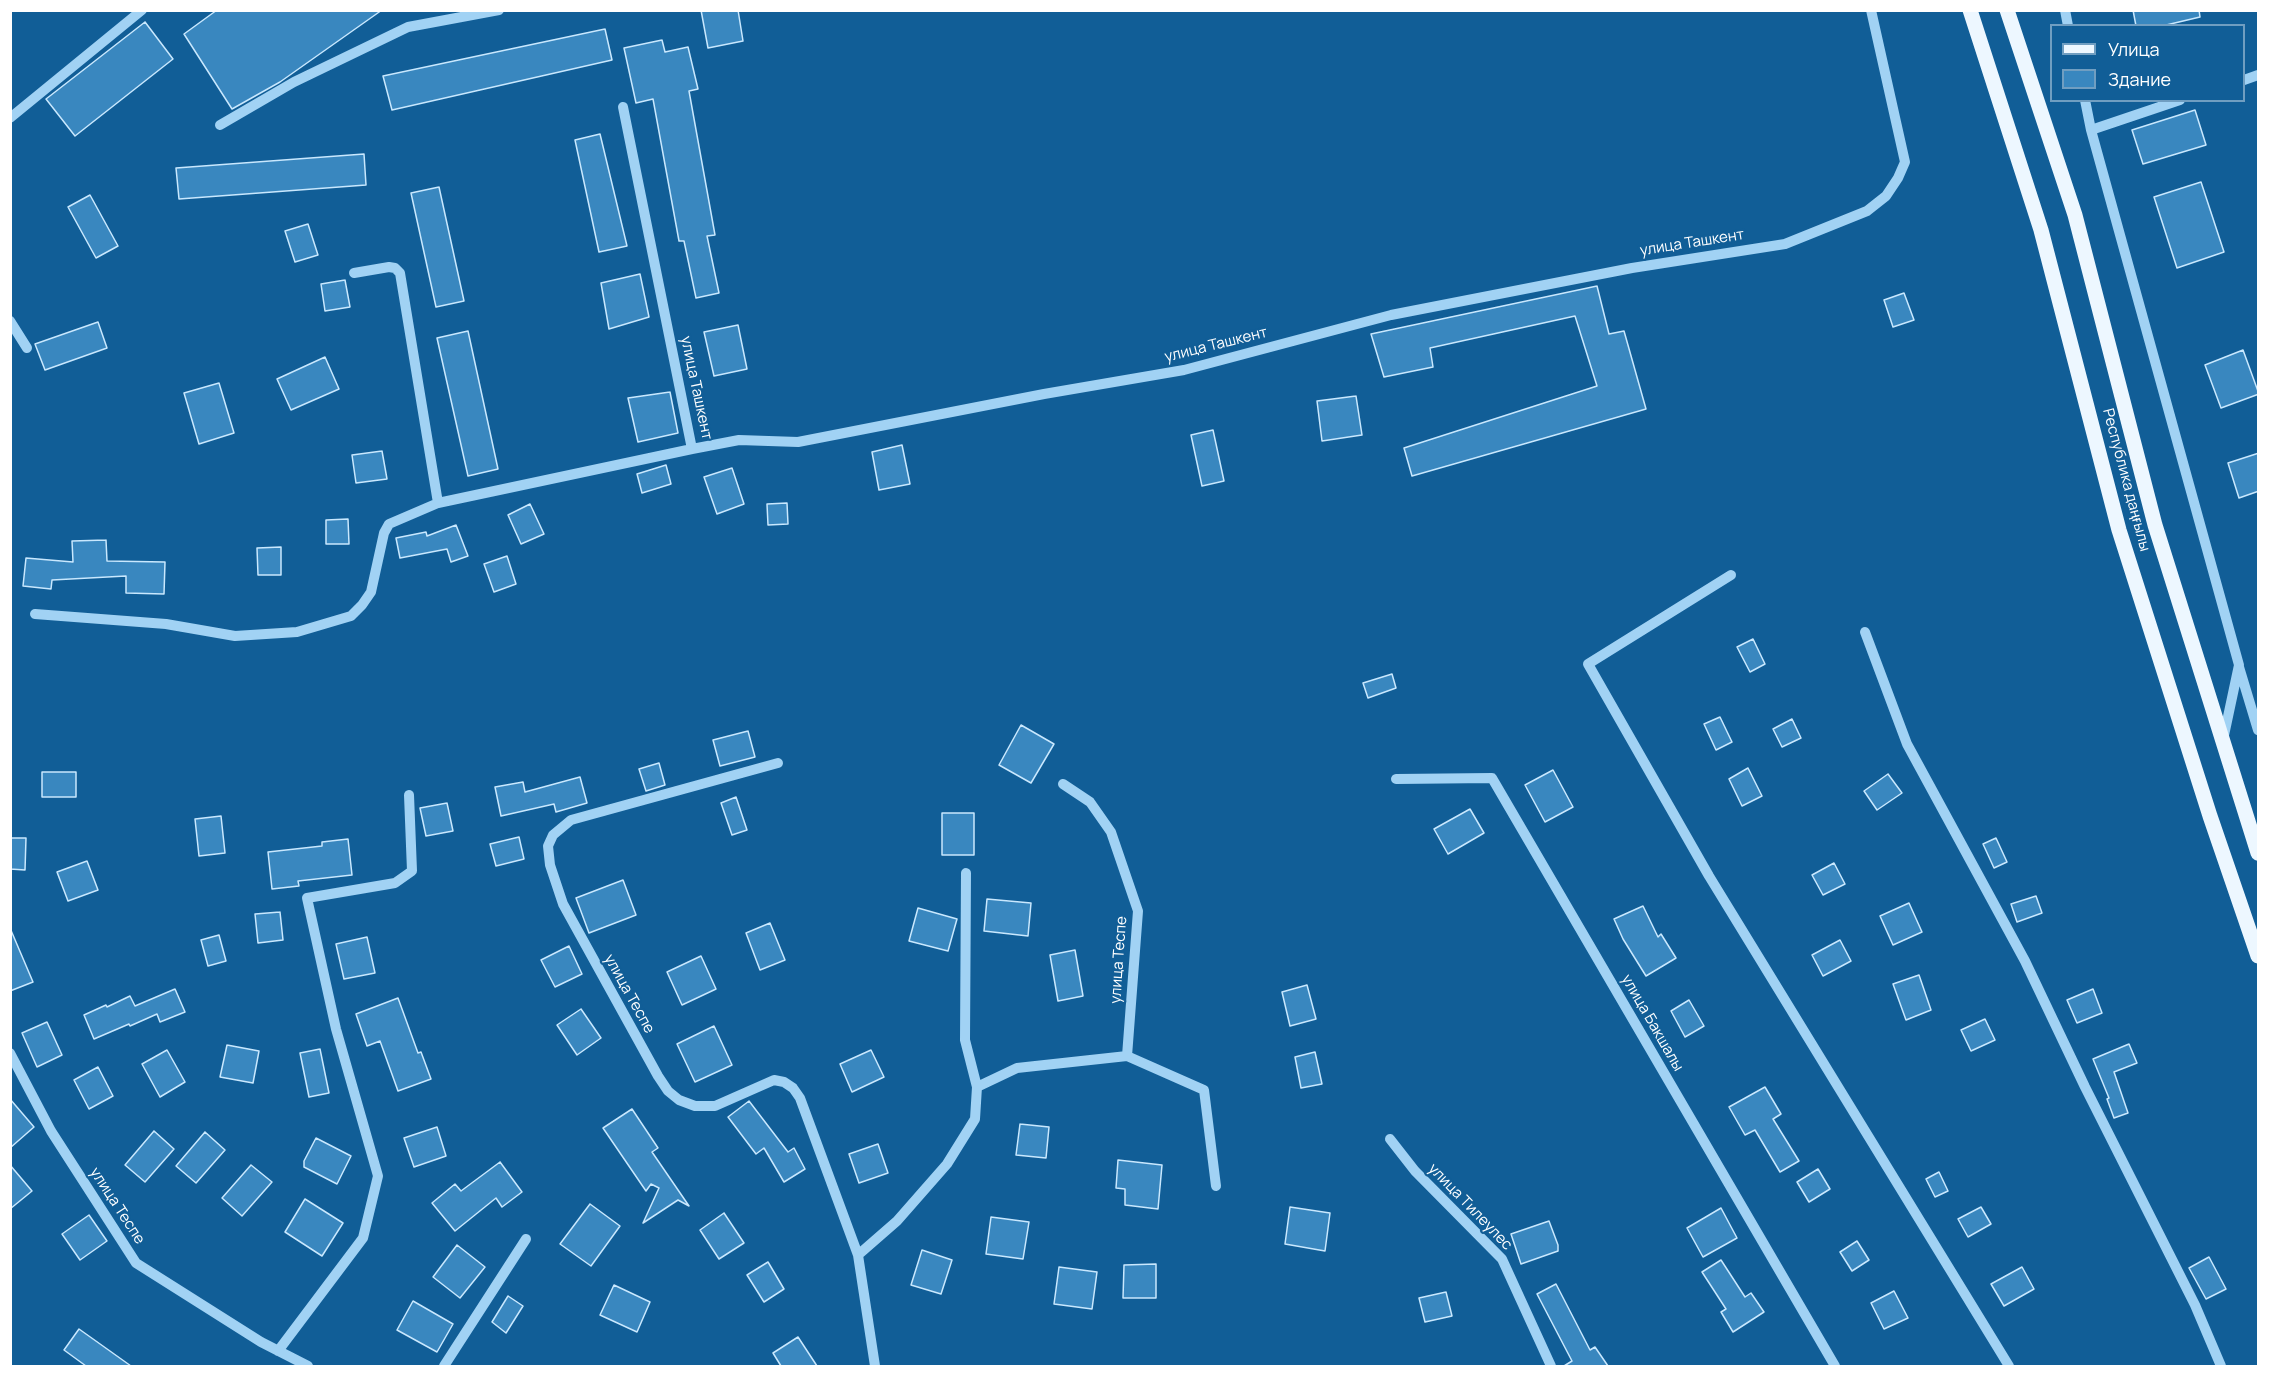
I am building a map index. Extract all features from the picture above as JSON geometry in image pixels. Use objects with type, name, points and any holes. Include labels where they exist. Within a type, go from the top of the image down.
[{"type":"main road","name":"Республика даңғылы","points":[[1970,10],[2041,230],[2119,530],[2210,816],[2259,956]]},
{"type":"main road","name":"Республика даңғылы","points":[[2007,10],[2075,215],[2155,525],[2259,854]]},
{"type":"street","points":[[10,118],[142,10]]},
{"type":"street","points":[[220,125],[294,82],[408,27],[499,10]]},
{"type":"street","name":"улица Ташкент","points":[[623,107],[692,449],[739,440],[798,442],[1184,370],[1391,315],[1632,268],[1785,244],[1868,211],[1886,196],[1905,162],[1871,10]]},
{"type":"street","points":[[2085,102],[2091,130],[2259,730]]},
{"type":"street","points":[[2091,130],[2174,102]]},
{"type":"street","points":[[354,273],[389,267],[395,268],[400,273],[438,503]]},
{"type":"street","points":[[10,321],[27,348]]},
{"type":"street","points":[[35,614],[166,624],[235,636],[297,632],[351,616],[371,592],[384,533],[389,524],[438,503],[692,449]]},
{"type":"street","points":[[1731,575],[1588,664],[1708,876],[2009,1366]]},
{"type":"street","points":[[1865,632],[1907,744],[2025,961],[2085,1087],[2195,1305],[2221,1366]]},
{"type":"street","points":[[2223,740],[2239,665]]},
{"type":"street","name":"улица Теспе","points":[[778,763],[572,820],[554,834],[548,846],[550,865],[569,915],[657,1076],[668,1091],[679,1100],[695,1106],[715,1106],[774,1080],[784,1082],[793,1088],[800,1098],[858,1255],[875,1366]]},
{"type":"street","name":"улица Бакшалы","points":[[1396,779],[1492,778],[1834,1366]]},
{"type":"street","name":"улица Теспе","points":[[1063,784],[1089,802],[1111,832],[1138,911],[1127,1056]]},
{"type":"street","points":[[278,1351],[363,1238],[378,1176],[336,1029],[307,898],[395,883],[412,871],[409,795]]},
{"type":"street","points":[[858,1255],[897,1221],[947,1164],[975,1119],[977,1087],[964,1040],[966,873]]},
{"type":"street","name":"улица Теспе","points":[[10,1053],[51,1131],[136,1263],[300,1365]]},
{"type":"street","points":[[977,1087],[1017,1068],[1127,1056],[1204,1090],[1216,1186]]},
{"type":"street","name":"улица Тилеулес","points":[[1390,1139],[1415,1171],[1502,1259],[1551,1366]]},
{"type":"street","points":[[444,1366],[526,1239]]},
{"type":"building","points":[[217,10],[382,10],[280,82],[232,109],[184,34]]},
{"type":"building","points":[[701,10],[738,10],[743,41],[708,48]]},
{"type":"building","points":[[2133,10],[2199,10],[2200,17],[2170,24],[2136,24]]},
{"type":"building","points":[[145,22],[173,59],[75,136],[46,99]]},
{"type":"building","points":[[605,29],[612,60],[392,110],[383,76]]},
{"type":"building","points":[[662,40],[665,52],[688,47],[698,89],[689,91],[715,235],[707,236],[719,293],[696,298],[684,241],[679,241],[653,99],[636,103],[624,48]]},
{"type":"building","points":[[2195,110],[2206,145],[2143,164],[2132,130]]},
{"type":"building","points":[[600,134],[627,246],[599,252],[575,140]]},
{"type":"building","points":[[364,154],[366,185],[179,199],[176,168]]},
{"type":"building","points":[[2201,182],[2224,252],[2177,268],[2154,197]]},
{"type":"building","points":[[439,187],[464,301],[436,307],[411,193]]},
{"type":"building","points":[[90,195],[118,246],[96,258],[68,207]]},
{"type":"building","points":[[308,224],[318,255],[295,262],[285,231]]},
{"type":"building","points":[[640,274],[649,317],[609,329],[601,283]]},
{"type":"building","points":[[345,280],[350,307],[325,311],[321,284]]},
{"type":"building","points":[[1597,286],[1609,334],[1624,331],[1646,409],[1412,476],[1404,448],[1597,386],[1575,316],[1430,348],[1433,367],[1384,377],[1371,334]]},
{"type":"building","points":[[1904,293],[1914,320],[1893,327],[1884,300]]},
{"type":"building","points":[[98,322],[107,348],[45,370],[35,344]]},
{"type":"building","points":[[738,325],[747,369],[714,376],[704,332]]},
{"type":"building","points":[[468,331],[498,469],[468,476],[437,338]]},
{"type":"building","points":[[2243,350],[2259,394],[2221,408],[2205,365]]},
{"type":"building","points":[[325,357],[339,389],[291,410],[277,379]]},
{"type":"building","points":[[219,383],[234,433],[199,444],[184,393]]},
{"type":"building","points":[[670,392],[678,433],[638,442],[628,398]]},
{"type":"building","points":[[1356,396],[1362,435],[1322,441],[1317,401]]},
{"type":"building","points":[[1213,430],[1224,481],[1202,486],[1191,435]]},
{"type":"building","points":[[902,445],[910,484],[879,490],[872,452]]},
{"type":"building","points":[[382,451],[387,479],[356,483],[352,455]]},
{"type":"building","points":[[2259,453],[2259,491],[2239,498],[2228,463]]},
{"type":"building","points":[[666,465],[671,484],[642,493],[637,474]]},
{"type":"building","points":[[732,468],[744,504],[717,514],[704,477]]},
{"type":"building","points":[[787,503],[788,524],[768,525],[767,504]]},
{"type":"building","points":[[530,504],[544,534],[521,544],[508,515]]},
{"type":"building","points":[[348,519],[349,544],[326,544],[326,520]]},
{"type":"building","points":[[456,525],[468,556],[451,562],[447,549],[400,558],[396,538],[426,532],[427,536]]},
{"type":"building","points":[[106,540],[107,561],[165,562],[164,594],[126,593],[126,576],[52,580],[51,589],[23,586],[26,558],[73,562],[72,541]]},
{"type":"building","points":[[281,547],[281,575],[258,575],[257,548]]},
{"type":"building","points":[[507,556],[516,584],[494,592],[484,564]]},
{"type":"building","points":[[1753,639],[1765,664],[1750,672],[1737,647]]},
{"type":"building","points":[[1392,674],[1396,688],[1368,698],[1363,683]]},
{"type":"building","points":[[1720,717],[1732,742],[1716,750],[1704,724]]},
{"type":"building","points":[[1792,719],[1801,738],[1782,747],[1773,729]]},
{"type":"building","points":[[1021,725],[1054,744],[1031,783],[999,765]]},
{"type":"building","points":[[748,731],[755,757],[720,766],[713,740]]},
{"type":"building","points":[[659,763],[665,785],[646,791],[639,769]]},
{"type":"building","points":[[1748,768],[1762,796],[1742,806],[1729,779]]},
{"type":"building","points":[[1553,770],[1573,807],[1545,822],[1525,785]]},
{"type":"building","points":[[42,772],[76,772],[76,797],[42,797]]},
{"type":"building","points":[[1888,774],[1902,793],[1877,810],[1864,791]]},
{"type":"building","points":[[580,777],[587,803],[556,812],[554,804],[501,816],[495,787],[523,782],[525,792]]},
{"type":"building","points":[[736,797],[747,830],[732,835],[721,803]]},
{"type":"building","points":[[447,803],[453,831],[426,836],[420,808]]},
{"type":"building","points":[[1470,809],[1484,833],[1448,854],[1434,829]]},
{"type":"building","points":[[942,813],[974,813],[974,855],[942,855]]},
{"type":"building","points":[[221,816],[225,853],[199,856],[195,819]]},
{"type":"building","points":[[519,837],[524,859],[496,866],[490,844]]},
{"type":"building","points":[[10,838],[26,838],[25,870],[10,869]]},
{"type":"building","points":[[1996,838],[2007,862],[1994,868],[1983,844]]},
{"type":"building","points":[[348,839],[352,875],[298,881],[299,886],[272,889],[268,852],[322,846],[322,842]]},
{"type":"building","points":[[87,861],[98,890],[68,901],[57,872]]},
{"type":"building","points":[[1834,863],[1845,884],[1823,895],[1812,875]]},
{"type":"building","points":[[623,880],[636,915],[589,933],[576,898]]},
{"type":"building","points":[[2036,896],[2042,913],[2017,922],[2011,904]]},
{"type":"building","points":[[987,899],[1031,903],[1028,936],[984,931]]},
{"type":"building","points":[[1909,903],[1922,932],[1893,945],[1880,916]]},
{"type":"building","points":[[1643,906],[1658,937],[1661,934],[1676,958],[1646,976],[1623,939],[1614,919]]},
{"type":"building","points":[[918,908],[957,919],[948,951],[909,941]]},
{"type":"building","points":[[280,912],[283,940],[258,943],[255,914]]},
{"type":"building","points":[[770,923],[785,960],[760,970],[746,933]]},
{"type":"building","points":[[10,928],[33,982],[10,991]]},
{"type":"building","points":[[219,935],[226,961],[208,966],[201,940]]},
{"type":"building","points":[[367,937],[375,973],[344,979],[336,944]]},
{"type":"building","points":[[1840,940],[1851,961],[1823,976],[1812,955]]},
{"type":"building","points":[[569,946],[582,974],[555,987],[541,960]]},
{"type":"building","points":[[1075,950],[1083,996],[1058,1001],[1050,955]]},
{"type":"building","points":[[701,956],[716,989],[682,1005],[667,972]]},
{"type":"building","points":[[1919,975],[1931,1010],[1906,1020],[1893,984]]},
{"type":"building","points":[[1307,985],[1316,1019],[1290,1026],[1282,992]]},
{"type":"building","points":[[175,989],[185,1012],[160,1022],[157,1014],[94,1039],[84,1015],[130,996],[135,1006]]},
{"type":"building","points":[[2093,989],[2102,1013],[2077,1023],[2067,1000]]},
{"type":"building","points":[[398,998],[418,1053],[421,1052],[431,1079],[398,1091],[380,1041],[367,1046],[356,1014]]},
{"type":"building","points":[[1689,1000],[1704,1026],[1685,1037],[1671,1011]]},
{"type":"building","points":[[581,1009],[601,1038],[577,1055],[557,1025]]},
{"type":"building","points":[[1985,1019],[1995,1040],[1971,1051],[1961,1030]]},
{"type":"building","points":[[47,1022],[62,1055],[37,1067],[22,1033]]},
{"type":"building","points":[[714,1026],[732,1065],[695,1082],[677,1044]]},
{"type":"building","points":[[2129,1044],[2137,1063],[2114,1072],[2128,1113],[2114,1118],[2107,1099],[2109,1098],[2093,1059]]},
{"type":"building","points":[[227,1045],[259,1051],[253,1083],[220,1077]]},
{"type":"building","points":[[320,1049],[329,1093],[309,1097],[300,1053]]},
{"type":"building","points":[[167,1050],[185,1082],[160,1097],[142,1064]]},
{"type":"building","points":[[871,1050],[884,1077],[852,1092],[840,1064]]},
{"type":"building","points":[[1315,1052],[1322,1084],[1301,1088],[1295,1057]]},
{"type":"building","points":[[98,1067],[113,1096],[89,1109],[74,1080]]},
{"type":"building","points":[[1765,1087],[1781,1114],[1773,1119],[1799,1161],[1780,1172],[1755,1130],[1745,1135],[1729,1107]]},
{"type":"building","points":[[10,1099],[34,1127],[10,1148]]},
{"type":"building","points":[[749,1101],[788,1152],[794,1148],[805,1169],[784,1182],[764,1148],[756,1154],[728,1117]]},
{"type":"building","points":[[632,1109],[658,1148],[652,1152],[689,1206],[678,1200],[643,1223],[659,1188],[651,1184],[646,1191],[603,1128]]},
{"type":"building","points":[[1020,1124],[1049,1127],[1046,1158],[1016,1155]]},
{"type":"building","points":[[437,1127],[446,1156],[414,1167],[404,1138]]},
{"type":"building","points":[[154,1131],[174,1149],[145,1182],[125,1165]]},
{"type":"building","points":[[205,1132],[225,1150],[196,1183],[176,1166]]},
{"type":"building","points":[[316,1138],[351,1156],[337,1184],[304,1167],[304,1161]]},
{"type":"building","points":[[878,1144],[888,1173],[859,1183],[849,1154]]},
{"type":"building","points":[[1118,1160],[1162,1165],[1158,1209],[1125,1205],[1125,1189],[1116,1188]]},
{"type":"building","points":[[500,1162],[522,1192],[502,1207],[496,1198],[455,1231],[432,1203],[455,1184],[461,1191]]},
{"type":"building","points":[[10,1165],[32,1191],[10,1209]]},
{"type":"building","points":[[251,1165],[272,1182],[242,1216],[222,1198]]},
{"type":"building","points":[[1818,1169],[1830,1189],[1809,1202],[1797,1182]]},
{"type":"building","points":[[1939,1172],[1948,1191],[1935,1197],[1926,1179]]},
{"type":"building","points":[[305,1199],[343,1223],[322,1256],[285,1232]]},
{"type":"building","points":[[590,1204],[620,1226],[591,1266],[560,1244]]},
{"type":"building","points":[[1290,1207],[1330,1213],[1325,1251],[1285,1244]]},
{"type":"building","points":[[1981,1207],[1991,1224],[1968,1237],[1958,1219]]},
{"type":"building","points":[[1721,1208],[1737,1238],[1703,1257],[1687,1228]]},
{"type":"building","points":[[724,1213],[744,1243],[719,1259],[700,1230]]},
{"type":"building","points":[[89,1215],[107,1241],[80,1260],[62,1234]]},
{"type":"building","points":[[991,1217],[1029,1222],[1023,1259],[986,1254]]},
{"type":"building","points":[[1549,1221],[1558,1251],[1521,1264],[1511,1234]]},
{"type":"building","points":[[1857,1241],[1869,1260],[1852,1271],[1840,1252]]},
{"type":"building","points":[[457,1245],[485,1267],[460,1298],[433,1277]]},
{"type":"building","points":[[922,1250],[952,1260],[941,1294],[911,1285]]},
{"type":"building","points":[[2209,1257],[2226,1289],[2206,1299],[2189,1268]]},
{"type":"building","points":[[1721,1260],[1745,1297],[1751,1293],[1764,1312],[1733,1332],[1721,1312],[1726,1309],[1702,1272]]},
{"type":"building","points":[[768,1262],[784,1289],[764,1302],[747,1275]]},
{"type":"building","points":[[1156,1264],[1156,1298],[1123,1298],[1124,1265]]},
{"type":"building","points":[[1059,1267],[1097,1272],[1092,1309],[1054,1304]]},
{"type":"building","points":[[2022,1267],[2034,1289],[2004,1306],[1991,1284]]},
{"type":"building","points":[[1556,1284],[1590,1350],[1595,1347],[1608,1366],[1564,1366],[1572,1361],[1537,1294]]},
{"type":"building","points":[[614,1285],[650,1302],[637,1332],[600,1315]]},
{"type":"building","points":[[1894,1291],[1908,1318],[1884,1329],[1871,1303]]},
{"type":"building","points":[[1446,1292],[1452,1316],[1425,1322],[1419,1298]]},
{"type":"building","points":[[508,1296],[523,1306],[506,1333],[492,1322]]},
{"type":"building","points":[[413,1301],[453,1324],[437,1352],[397,1330]]},
{"type":"building","points":[[79,1329],[131,1366],[86,1366],[64,1350]]},
{"type":"building","points":[[798,1337],[817,1366],[781,1366],[773,1353]]}]
